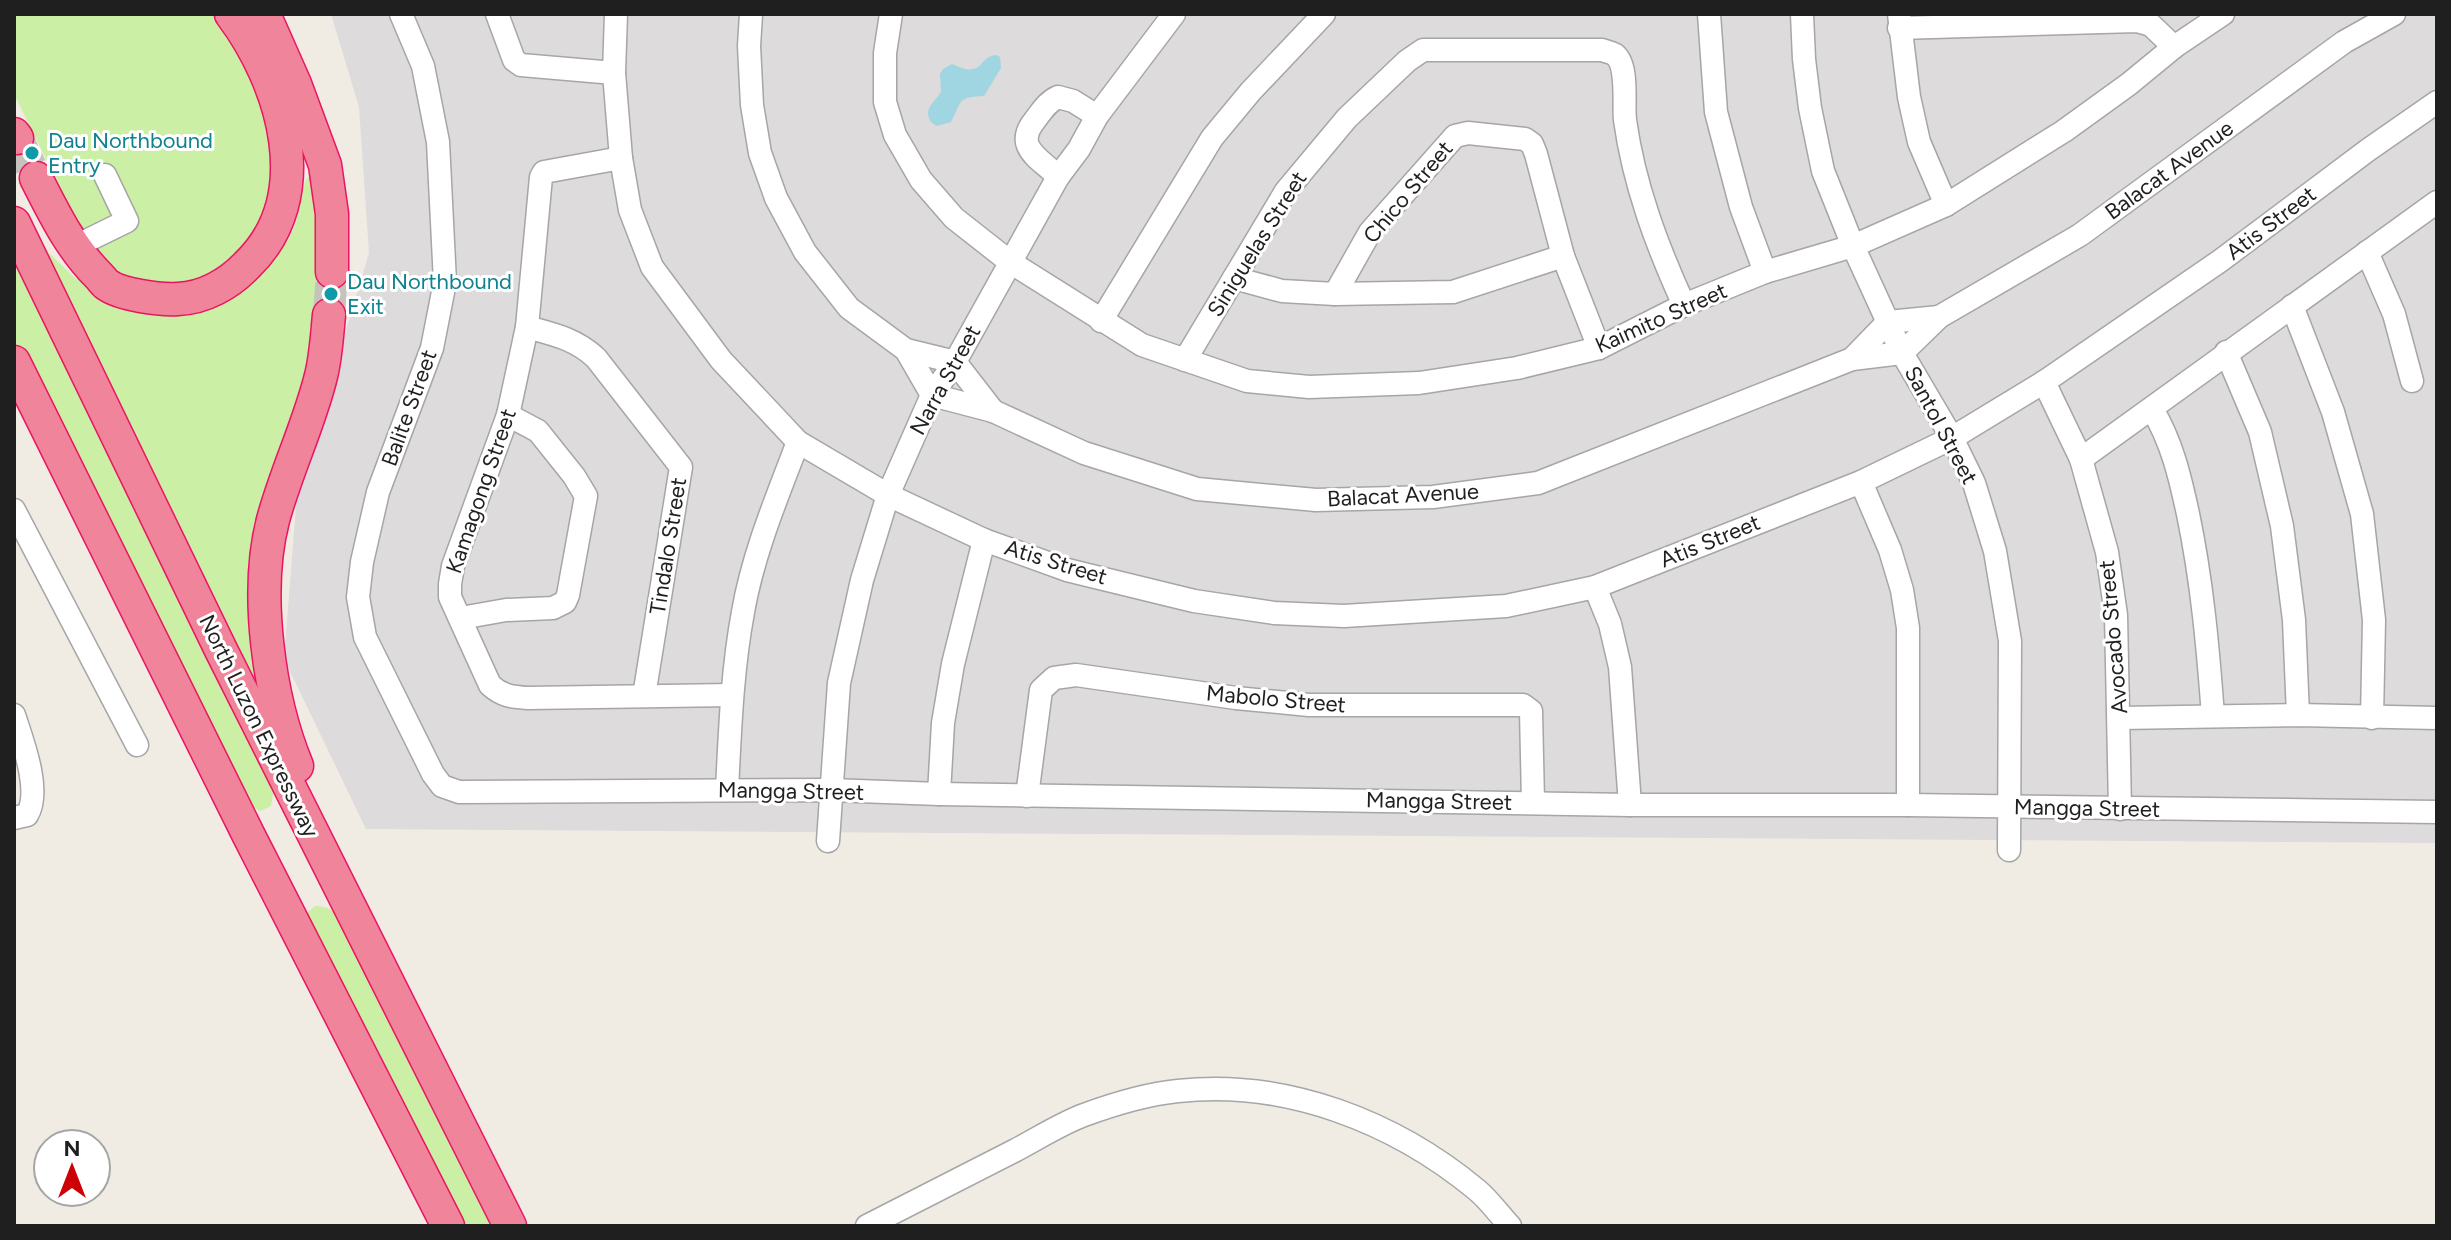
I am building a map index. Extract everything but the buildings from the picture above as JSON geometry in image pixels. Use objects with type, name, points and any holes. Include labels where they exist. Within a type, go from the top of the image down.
[{"type":"highway","points":[[36,178],[74,247],[107,284],[141,295],[171,299],[197,296],[222,285],[241,271],[266,244],[277,223],[285,194],[285,139],[266,72],[231,14]]},
{"type":"highway","points":[[264,14],[320,146],[332,214],[332,272]]},
{"type":"highway","name":"North Luzon Expressway","points":[[14,223],[310,831],[510,1226]]},
{"type":"highway","points":[[310,831],[306,787],[287,741],[268,650],[265,569],[276,509],[320,380],[329,315]]},
{"type":"highway","points":[[14,362],[261,861],[448,1226]]},
{"type":"street","name":"Balite Street","points":[[401,14],[423,66],[438,142],[445,282],[432,348],[378,492],[362,562],[358,597],[365,637],[433,774],[442,786]]},
{"type":"street","points":[[497,14],[514,60],[521,65],[614,73]]},
{"type":"street","name":"Atis Street","points":[[616,14],[614,73],[621,158],[630,210],[652,267],[721,360],[798,442],[888,495],[984,540],[1067,570],[1194,601],[1274,613],[1344,616],[1506,606],[1595,587],[1861,482],[1952,438],[2044,382],[2220,261],[2437,102]]},
{"type":"street","points":[[751,14],[752,105],[760,153],[776,198],[805,252],[849,308],[906,350],[955,362]]},
{"type":"street","name":"Kaimito Street","points":[[891,14],[885,53],[885,102],[895,135],[921,180],[954,218],[1010,262],[1142,345],[1247,381],[1309,387],[1419,383],[1517,368],[1599,348],[1684,305],[1765,272],[1853,246],[1946,205],[2064,131],[2174,47],[2223,14]]},
{"type":"street","points":[[1101,321],[1212,138],[1251,91],[1324,14]]},
{"type":"street","points":[[1709,14],[1716,112],[1741,207],[1765,272]]},
{"type":"street","name":"Santol Street","points":[[1802,14],[1810,108],[1823,171],[1902,353],[1952,438],[1974,483],[1995,551],[2010,641],[2009,850]]},
{"type":"street","name":"Balacat Avenue","points":[[932,395],[993,411],[1084,453],[1197,489],[1316,500],[1433,497],[1538,483],[1852,359],[1902,353],[1939,317],[2080,235],[2344,42],[2394,14]]},
{"type":"street","name":"Narra Street","points":[[828,841],[839,683],[862,580],[888,495],[932,395],[955,362],[1058,177],[1079,149],[1097,116],[1172,15]]},
{"type":"street","points":[[1946,205],[1919,142],[1909,97],[1899,21],[2137,21],[2151,25],[2174,47]]},
{"type":"street","name":"Siniguelas Street","points":[[1185,360],[1286,191],[1347,118],[1407,61],[1423,50],[1602,50],[1614,53],[1623,71],[1625,120],[1639,183],[1657,247],[1684,305]]},
{"type":"street","points":[[1058,177],[1033,155],[1026,142],[1028,128],[1048,103],[1058,97],[1073,101],[1097,116]]},
{"type":"street","name":"Chico Street","points":[[1335,294],[1370,232],[1455,136],[1468,133],[1525,139],[1532,144],[1563,256],[1599,348]]},
{"type":"street","name":"Kamagong Street","points":[[621,158],[544,172],[541,177],[527,327],[508,415],[453,566],[450,597],[490,685],[498,693],[509,697],[732,695]]},
{"type":"street","points":[[74,247],[127,221],[105,175]]},
{"type":"street","points":[[2081,459],[2437,202]]},
{"type":"street","points":[[2367,252],[2394,314],[2412,381]]},
{"type":"street","points":[[1234,278],[1282,291],[1335,294],[1453,292],[1563,256]]},
{"type":"street","points":[[2292,306],[2333,412],[2362,514],[2374,620],[2372,718]]},
{"type":"street","name":"Balacat Avenue","points":[[1852,359],[1888,322],[1939,317]]},
{"type":"street","name":"Tindalo Street","points":[[527,327],[582,345],[596,358],[681,467],[644,696]]},
{"type":"street","points":[[906,350],[932,395]]},
{"type":"street","points":[[2226,352],[2260,432],[2282,526],[2294,620],[2298,715]]},
{"type":"street","name":"Balacat Avenue","points":[[955,362],[993,411]]},
{"type":"street","name":"Avocado Street","points":[[2044,382],[2081,459],[2109,568],[2116,615],[2120,809]]},
{"type":"street","points":[[2152,409],[2166,433],[2179,473],[2197,555],[2213,716]]},
{"type":"street","points":[[461,618],[506,610],[553,608],[565,602],[568,595],[586,496],[538,431],[508,415]]},
{"type":"street","points":[[727,790],[732,695],[743,610],[768,521],[798,442]]},
{"type":"street","points":[[1861,482],[1890,550],[1902,590],[1908,628],[1908,805]]},
{"type":"street","points":[[14,510],[137,745]]},
{"type":"street","points":[[939,794],[943,723],[953,664],[984,540]]},
{"type":"street","points":[[1595,587],[1610,624],[1620,667],[1630,805]]},
{"type":"street","name":"Mabolo Street","points":[[1027,796],[1041,690],[1054,678],[1076,675],[1309,705],[1523,705],[1531,711],[1533,802]]},
{"type":"street","points":[[14,715],[28,760],[32,787],[31,808],[27,815],[14,818]]},
{"type":"street","points":[[2120,718],[2298,715],[2437,718]]},
{"type":"street","name":"Mangga Street","points":[[442,786],[459,792],[831,790],[1630,805],[1908,805],[2437,812]]},
{"type":"street","points":[[867,1226],[1082,1116],[1132,1100],[1179,1091],[1234,1090],[1287,1096],[1324,1105],[1371,1123],[1423,1150],[1479,1192],[1510,1226]]},
{"type":"shaded area","points":[[331,14],[2437,14],[2437,843],[366,829],[284,659],[297,494],[369,253],[359,107]]},
{"type":"green space","points":[[14,14],[217,14],[223,20],[271,123],[271,213],[227,271],[168,291],[106,271],[83,234],[14,94]]},
{"type":"green space","points":[[315,169],[323,221],[313,368],[265,522],[263,696],[45,249],[74,277],[103,294],[225,299],[261,275],[288,240],[296,223],[305,182]]},
{"type":"green space","points":[[14,256],[272,782],[271,806],[260,811],[246,803],[14,348]]},
{"type":"green space","points":[[315,906],[330,909],[340,920],[500,1226],[458,1226],[304,921]]},
{"type":"water","points":[[996,55],[1000,57],[1001,68],[984,96],[965,99],[951,122],[937,126],[931,122],[928,113],[941,92],[940,74],[943,69],[952,64],[973,69]]},
{"type":"tunnel","points":[[17,138],[36,178]]},
{"type":"tunnel","points":[[329,315],[332,272]]},
{"type":"place","name":"Dau Northbound Entry","points":[[32,153]]},
{"type":"place","name":"Dau Northbound Exit","points":[[331,294]]}]
